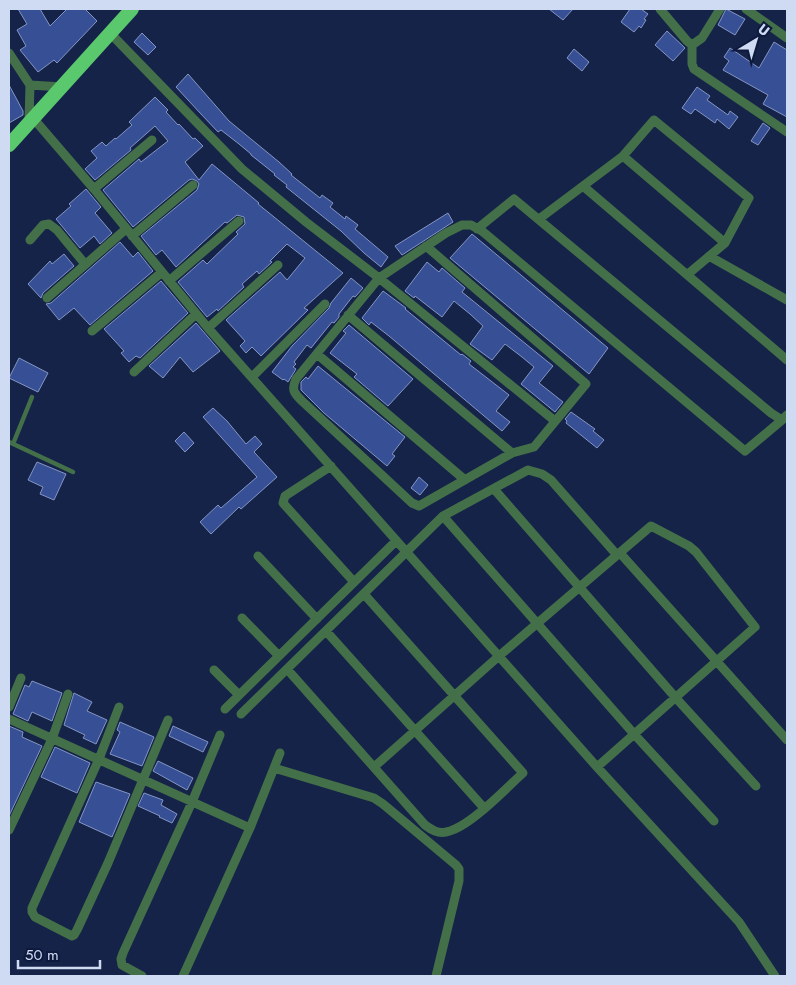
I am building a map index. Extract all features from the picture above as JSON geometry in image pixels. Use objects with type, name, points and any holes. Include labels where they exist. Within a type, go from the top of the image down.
[{"type":"highway","points":[[9,145],[132,9]]},
{"type":"street","points":[[660,9],[692,46],[692,64],[694,69],[787,132]]},
{"type":"street","points":[[692,46],[702,38],[720,9]]},
{"type":"street","points":[[746,9],[787,38]]},
{"type":"street","points":[[110,33],[242,169],[555,421]]},
{"type":"street","points":[[9,53],[30,85],[27,124],[94,189],[208,328],[597,766],[739,922],[775,976]]},
{"type":"street","points":[[30,85],[62,87]]},
{"type":"street","points":[[539,219],[623,156],[654,120],[749,198],[725,243],[688,274]]},
{"type":"street","points":[[94,189],[152,140]]},
{"type":"street","points":[[623,156],[725,243]]},
{"type":"street","points":[[132,236],[193,185]]},
{"type":"street","points":[[583,186],[787,360]]},
{"type":"street","points":[[426,246],[586,384],[534,447],[512,453],[419,506],[412,504],[294,394],[293,386],[296,379],[378,278],[426,246],[462,224],[477,229],[745,451],[784,418],[514,199],[477,229]]},
{"type":"street","points":[[169,282],[239,221]]},
{"type":"street","points":[[30,240],[43,225],[49,224],[57,230],[85,264]]},
{"type":"street","points":[[47,298],[126,228]]},
{"type":"street","points":[[709,256],[787,300]]},
{"type":"street","points":[[208,328],[278,265]]},
{"type":"street","points":[[92,331],[162,272]]},
{"type":"street","points":[[252,377],[324,304]]},
{"type":"street","points":[[134,372],[196,314]]},
{"type":"street","points":[[348,316],[512,453]]},
{"type":"street","points":[[316,354],[465,480]]},
{"type":"street","points":[[331,466],[285,496],[283,503],[354,582]]},
{"type":"street","points":[[241,714],[443,516],[528,470],[542,474],[551,480],[787,740]]},
{"type":"street","points":[[494,489],[675,697],[756,786]]},
{"type":"street","points":[[443,516],[634,734],[714,821]]},
{"type":"street","points":[[374,767],[499,656],[651,526],[689,546],[696,552],[755,627],[597,766]]},
{"type":"street","points":[[225,709],[396,540]]},
{"type":"street","points":[[258,556],[316,619]]},
{"type":"street","points":[[287,669],[425,825],[433,831],[440,833],[455,830],[464,825],[523,774],[364,594]]},
{"type":"street","points":[[242,618],[280,656]]},
{"type":"street","points":[[326,631],[484,808]]},
{"type":"street","points":[[214,670],[239,695]]},
{"type":"street","points":[[9,707],[21,678]]},
{"type":"street","points":[[9,830],[52,739],[68,694]]},
{"type":"street","points":[[119,707],[99,759],[32,908],[35,917],[68,935],[74,935],[77,930],[108,863],[168,720]]},
{"type":"street","points":[[9,720],[250,828]]},
{"type":"street","points":[[142,976],[122,965],[121,959],[220,735]]},
{"type":"street","points":[[182,976],[250,828],[280,753]]},
{"type":"street","points":[[274,768],[374,798],[456,865],[459,869],[459,881],[436,976]]},
{"type":"lane","points":[[32,397],[11,443],[73,472]]},
{"type":"building","points":[[18,9],[40,9],[50,26],[67,9],[85,9],[97,21],[57,63],[54,60],[38,72],[20,50],[26,46],[17,30],[27,24]]},
{"type":"building","points":[[549,9],[573,9],[563,20]]},
{"type":"building","points":[[630,9],[641,9],[648,14],[641,28],[639,26],[634,32],[621,22]]},
{"type":"building","points":[[726,9],[745,19],[735,35],[718,25]]},
{"type":"building","points":[[667,31],[685,48],[673,61],[655,45]]},
{"type":"building","points":[[142,33],[156,47],[148,55],[134,42]]},
{"type":"building","points":[[774,42],[787,50],[787,117],[763,104],[768,95],[723,70],[729,61],[724,57],[730,48],[759,68]]},
{"type":"building","points":[[574,49],[589,62],[582,71],[567,58]]},
{"type":"building","points":[[188,74],[229,121],[320,198],[322,195],[333,203],[330,207],[345,219],[346,216],[358,225],[355,229],[388,257],[381,267],[341,231],[286,187],[287,185],[275,174],[239,144],[221,130],[218,132],[176,87]]},
{"type":"building","points":[[9,85],[23,111],[23,115],[9,123]]},
{"type":"building","points":[[697,87],[710,96],[707,100],[728,115],[730,111],[738,117],[729,129],[717,119],[715,123],[695,109],[691,114],[682,108]]},
{"type":"building","points":[[155,97],[168,110],[166,112],[178,125],[203,146],[185,162],[199,180],[212,164],[343,273],[304,308],[308,310],[261,356],[252,347],[246,353],[240,346],[245,341],[226,320],[280,272],[287,280],[305,258],[287,244],[259,274],[257,271],[242,284],[244,287],[218,311],[217,309],[207,317],[178,282],[203,260],[207,264],[238,234],[236,232],[245,224],[244,217],[237,215],[227,223],[225,222],[176,267],[162,250],[156,255],[141,236],[197,190],[199,184],[197,181],[189,180],[133,227],[103,190],[139,159],[141,162],[168,141],[155,126],[130,148],[131,150],[95,180],[85,169],[97,158],[91,151],[102,142],[106,146],[116,139],[132,125],[129,122]]},
{"type":"building","points":[[763,123],[770,128],[758,145],[751,141]]},
{"type":"building","points":[[86,189],[101,207],[95,213],[112,233],[100,244],[94,236],[80,248],[56,219]]},
{"type":"building","points":[[448,213],[453,222],[402,255],[395,246]]},
{"type":"building","points":[[472,234],[608,348],[589,374],[450,258]]},
{"type":"building","points":[[120,242],[133,257],[138,252],[153,271],[90,325],[74,308],[59,320],[46,304],[51,303]]},
{"type":"building","points":[[64,254],[74,266],[43,293],[41,298],[28,284],[50,261],[52,264]]},
{"type":"building","points":[[427,262],[439,272],[442,268],[465,288],[462,292],[553,366],[539,383],[563,402],[555,412],[521,384],[534,367],[522,357],[505,344],[492,360],[470,344],[483,326],[454,301],[442,317],[415,296],[414,298],[405,291]]},
{"type":"building","points":[[351,278],[363,288],[355,297],[353,296],[339,314],[339,317],[334,323],[332,322],[311,348],[307,345],[294,362],[296,364],[293,367],[296,369],[288,382],[272,372],[292,346],[329,308]]},
{"type":"building","points":[[161,281],[188,313],[140,358],[136,356],[129,362],[121,353],[124,351],[104,329]]},
{"type":"building","points":[[383,291],[461,355],[471,361],[469,364],[509,395],[496,411],[510,422],[502,431],[389,336],[371,322],[369,325],[362,318]]},
{"type":"building","points":[[196,323],[220,351],[193,372],[180,357],[163,378],[149,366]]},
{"type":"building","points":[[349,325],[413,379],[388,406],[354,377],[357,374],[330,353],[346,333],[343,331]]},
{"type":"building","points":[[19,358],[48,373],[38,392],[9,378]]},
{"type":"building","points":[[318,366],[405,437],[392,454],[395,456],[387,466],[324,413],[301,390],[301,382],[306,377],[308,379]]},
{"type":"building","points":[[213,408],[227,421],[246,444],[255,436],[262,444],[254,452],[277,477],[241,509],[239,507],[211,534],[200,522],[218,505],[221,508],[257,477],[203,417]]},
{"type":"building","points":[[571,412],[595,429],[593,431],[604,440],[597,448],[566,423],[565,419]]},
{"type":"building","points":[[184,432],[194,443],[185,452],[175,441]]},
{"type":"building","points":[[37,462],[66,474],[54,500],[40,494],[43,487],[28,480]]},
{"type":"building","points":[[419,477],[428,485],[420,495],[411,488]]},
{"type":"building","points":[[32,681],[62,693],[52,721],[32,712],[28,721],[13,714],[25,685],[29,687]]},
{"type":"building","points":[[74,693],[92,702],[87,711],[107,720],[96,744],[83,738],[85,735],[64,725]]},
{"type":"building","points":[[120,722],[154,737],[142,766],[110,754],[120,732],[117,730]]},
{"type":"building","points":[[9,726],[23,732],[22,737],[42,746],[9,816]]},
{"type":"building","points":[[173,726],[208,742],[203,752],[169,736]]},
{"type":"building","points":[[55,747],[90,763],[77,793],[41,777]]},
{"type":"building","points":[[158,761],[193,778],[187,790],[153,771]]},
{"type":"building","points":[[96,782],[130,794],[112,837],[79,822]]},
{"type":"building","points":[[144,793],[163,800],[161,805],[177,814],[172,823],[138,806]]}]
